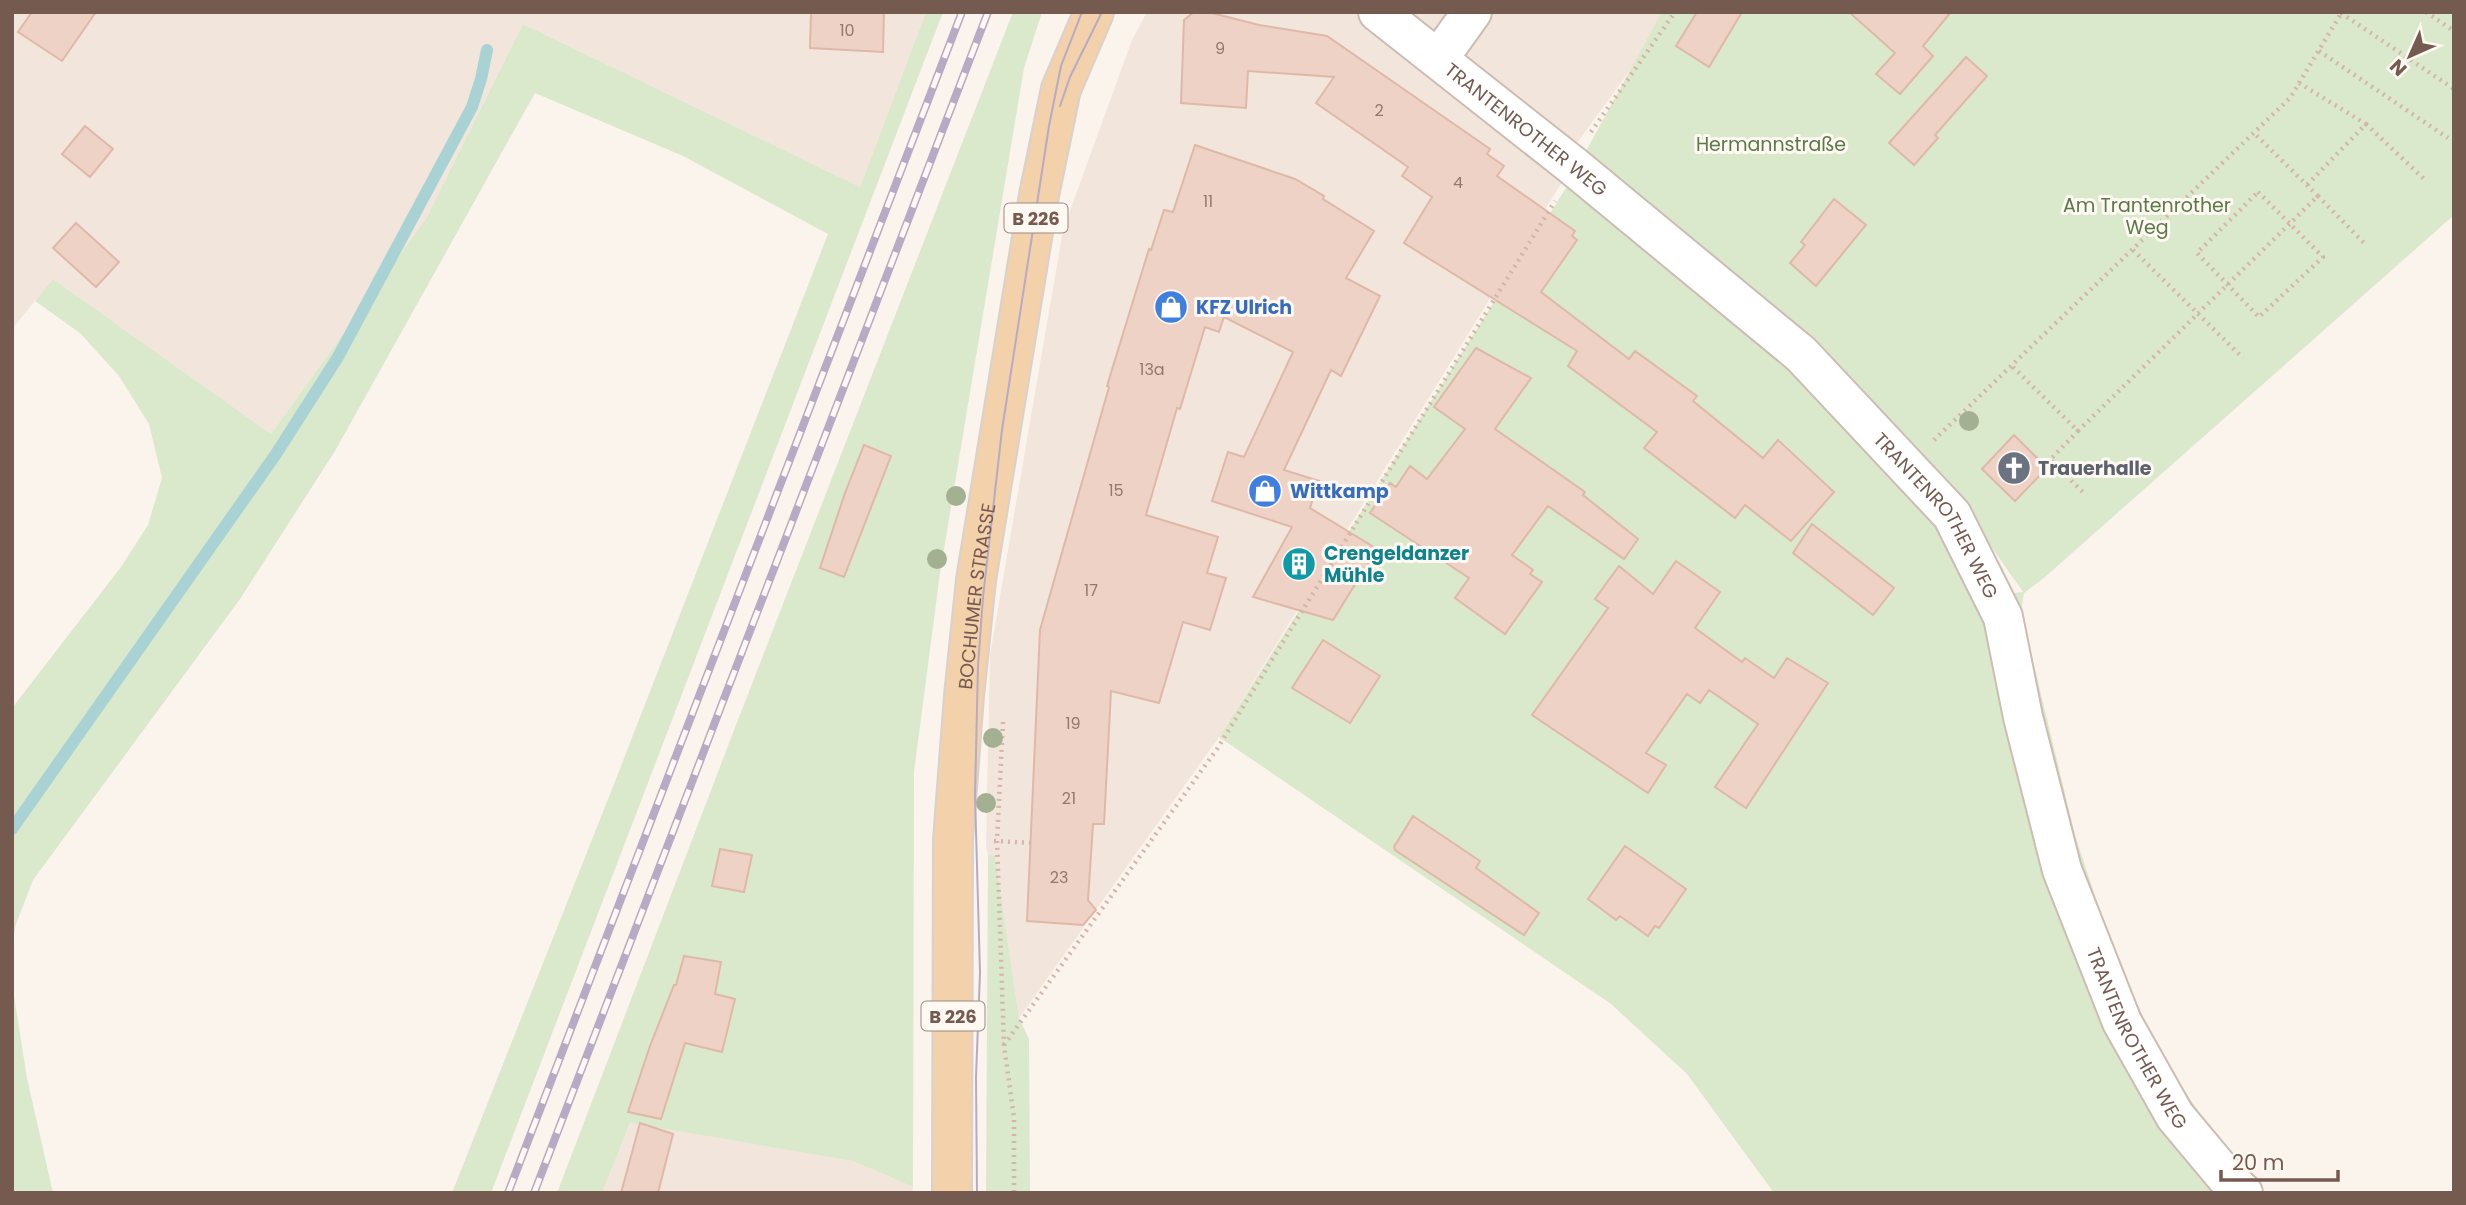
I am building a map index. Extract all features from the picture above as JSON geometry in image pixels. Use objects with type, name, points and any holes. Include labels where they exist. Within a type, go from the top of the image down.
[{"type":"main road","name":"BOCHUMER STRASSE","points":[[952,1193],[953,840],[976,580],[1040,195],[1061,89],[1094,12]]},
{"type":"street","name":"TRANTENROTHER WEG","points":[[1378,12],[1572,165],[1801,354],[1952,515],[2003,617],[2023,717],[2062,870],[2122,1022],[2175,1116],[2226,1177],[2243,1193]]},
{"type":"street","points":[[1439,58],[1472,12]]},
{"type":"path","points":[[1004,1045],[1217,749],[1569,177],[1574,156],[1675,12]]},
{"type":"path","points":[[2426,12],[2454,32]]},
{"type":"path","points":[[1907,468],[2290,98],[2341,13],[2454,89]]},
{"type":"path","points":[[2319,51],[2448,138]]},
{"type":"path","points":[[2299,83],[2366,124],[2424,179]]},
{"type":"path","points":[[2307,185],[2366,124]]},
{"type":"path","points":[[2254,133],[2364,243]]},
{"type":"path","points":[[2258,192],[2290,223],[2323,257],[2259,317],[2197,253],[2258,192]]},
{"type":"path","points":[[2085,494],[2050,460],[2318,196]]},
{"type":"path","points":[[2133,250],[2243,358]]},
{"type":"path","points":[[2012,367],[2078,431]]},
{"type":"path","name":"B 226","points":[[997,841],[1004,1045],[1014,1118],[1014,1193]]},
{"type":"shaded area","points":[[12,12],[926,12],[860,187],[523,24],[427,217],[271,434],[53,279],[12,329]]},
{"type":"shaded area","points":[[1147,12],[1666,12],[1636,62],[1574,147],[1567,174],[1219,737],[1019,1018],[995,857],[988,855],[986,846],[990,655],[1063,230],[1132,40]]},
{"type":"shaded area","points":[[630,1123],[853,1161],[913,1187],[912,1193],[602,1193]]},
{"type":"green space","points":[[926,12],[943,12],[491,1193],[452,1193],[828,234],[683,156],[535,93],[335,451],[240,599],[33,880],[16,924],[12,944],[12,708],[121,567],[148,525],[162,478],[149,424],[119,376],[80,333],[35,301],[53,279],[271,434],[427,217],[523,24],[860,187]]},
{"type":"green space","points":[[1013,12],[1042,12],[1024,68],[940,573],[914,772],[913,1187],[853,1161],[630,1123],[602,1193],[557,1193],[736,725]]},
{"type":"green space","points":[[1662,12],[2454,12],[2454,215],[2024,593],[2021,611],[2075,835],[2117,962],[2142,1014],[2152,1044],[2240,1171],[2264,1193],[1774,1193],[1687,1074],[1611,1004],[1219,737],[1571,180],[1785,355],[1943,530],[1982,596],[2023,592],[1967,512],[1580,162]]},
{"type":"green space","points":[[988,855],[995,856],[1019,1018],[1029,1039],[1030,1193],[986,1193]]},
{"type":"green space","points":[[12,983],[27,1078],[53,1193],[12,1193]]},
{"type":"building","points":[[32,12],[96,12],[62,61],[18,32]]},
{"type":"building","points":[[811,12],[884,12],[883,52],[810,48]]},
{"type":"building","points":[[1194,12],[1208,12],[1259,25],[1327,36],[1490,149],[1487,154],[1504,166],[1497,176],[1575,231],[1572,236],[1577,240],[1541,292],[1629,359],[1635,351],[1697,396],[1693,401],[1763,458],[1778,440],[1834,492],[1791,541],[1745,505],[1735,518],[1644,448],[1657,432],[1568,366],[1577,351],[1404,243],[1432,197],[1402,176],[1408,167],[1316,103],[1334,77],[1248,71],[1246,108],[1181,103],[1184,20]]},
{"type":"building","points":[[1697,12],[1742,12],[1709,67],[1676,46]]},
{"type":"building","points":[[1849,12],[1951,12],[1923,46],[1933,56],[1900,94],[1876,74],[1895,53]]},
{"type":"building","points":[[1966,57],[1987,76],[1935,135],[1938,138],[1914,165],[1889,143]]},
{"type":"building","points":[[85,126],[113,149],[90,177],[62,154]]},
{"type":"building","points":[[1195,145],[1295,179],[1374,231],[1346,278],[1380,296],[1341,376],[1331,370],[1284,470],[1319,481],[1310,508],[1377,549],[1333,620],[1253,597],[1292,527],[1212,501],[1228,452],[1244,457],[1293,352],[1224,317],[1219,332],[1205,327],[1180,409],[1177,408],[1146,515],[1218,537],[1207,573],[1226,578],[1210,630],[1183,622],[1159,703],[1111,691],[1104,824],[1093,824],[1088,900],[1096,910],[1083,925],[1027,921],[1040,630],[1109,387],[1107,386],[1149,249],[1151,250],[1164,210],[1173,212]]},
{"type":"building","points":[[1834,199],[1866,225],[1816,286],[1790,263],[1805,245],[1801,242]]},
{"type":"building","points":[[76,223],[119,262],[96,287],[53,248]]},
{"type":"building","points":[[1476,348],[1531,378],[1495,429],[1585,492],[1583,495],[1638,539],[1624,559],[1548,506],[1512,555],[1533,570],[1530,574],[1542,582],[1505,634],[1455,598],[1469,578],[1370,513],[1390,483],[1396,487],[1410,466],[1427,479],[1465,429],[1434,407]]},
{"type":"building","name":"Trauerhalle","points":[[2014,435],[2047,468],[2015,501],[1982,469]]},
{"type":"building","points":[[864,445],[891,456],[844,577],[820,568]]},
{"type":"building","points":[[1812,524],[1894,588],[1873,615],[1793,553]]},
{"type":"building","points":[[1676,561],[1720,592],[1695,628],[1742,662],[1745,658],[1774,678],[1787,658],[1828,683],[1746,808],[1715,787],[1758,724],[1709,690],[1700,703],[1687,694],[1646,753],[1666,765],[1648,793],[1532,715],[1608,608],[1595,599],[1619,566],[1653,594]]},
{"type":"building","points":[[1323,640],[1380,676],[1350,723],[1292,688]]},
{"type":"building","points":[[1413,816],[1480,861],[1476,868],[1539,913],[1524,935],[1395,850],[1394,847]]},
{"type":"building","points":[[1625,846],[1686,889],[1659,928],[1655,926],[1648,936],[1620,916],[1616,920],[1588,899]]},
{"type":"building","points":[[720,849],[752,855],[744,892],[712,886]]},
{"type":"building","points":[[684,956],[721,962],[715,994],[735,999],[722,1052],[685,1043],[661,1119],[628,1112],[650,1046],[676,985]]},
{"type":"building","points":[[640,1123],[673,1134],[658,1193],[621,1193]]},
{"type":"waterway","points":[[12,829],[276,454],[338,357],[472,107],[487,50]]},
{"type":"tram line","points":[[977,1193],[976,1077],[980,973],[975,795],[978,666],[983,597],[1002,430],[1049,126],[1061,66],[1082,12]]},
{"type":"tram line","points":[[1060,106],[1070,77],[1102,12]]},
{"type":"railway","points":[[508,1193],[962,12]]},
{"type":"railway","points":[[534,1193],[988,12]]},
{"type":"place","name":"KFZ Ulrich","points":[[1171,307]]},
{"type":"place","name":"Trauerhalle","points":[[2014,468]]},
{"type":"place","name":"Wittkamp","points":[[1265,491]]},
{"type":"place","name":"Crengeldanzer Mühle","points":[[1299,564]]},
{"type":"park label","name":"Hermannstraße","points":[[1771,144]]},
{"type":"park label","name":"Am Trantenrother Weg","points":[[2147,216]]}]
